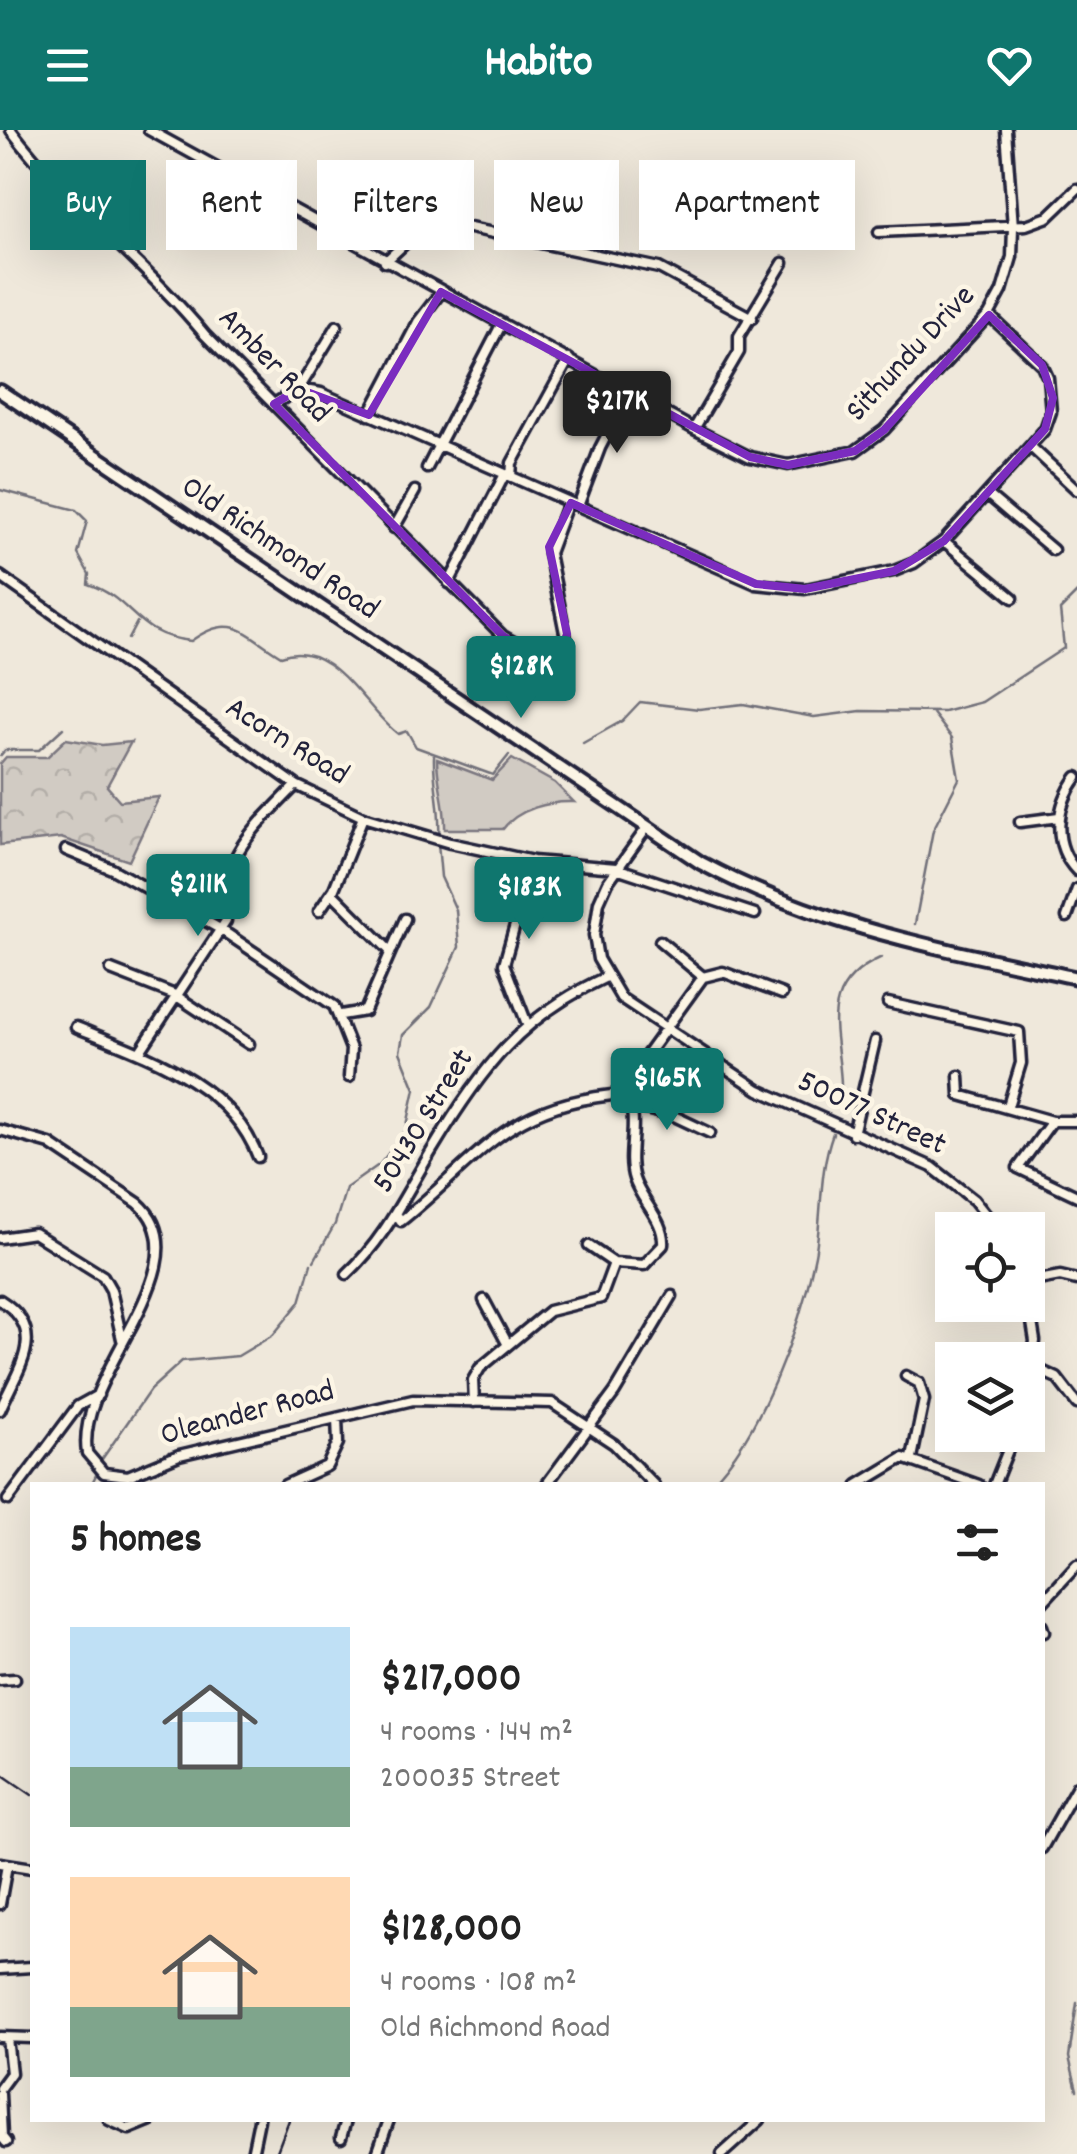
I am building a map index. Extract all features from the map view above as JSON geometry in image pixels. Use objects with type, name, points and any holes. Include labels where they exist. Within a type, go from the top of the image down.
[{"type":"street","name":"Amber Road","points":[[11,130],[40,168],[169,292],[204,335],[448,583],[503,636],[544,659],[555,659],[566,650],[563,612],[549,553],[568,502]]},
{"type":"street","name":"Sithundu Drive","points":[[149,130],[694,429],[750,457],[788,465],[855,450],[884,430],[989,315],[1012,257],[1014,226],[1006,130]]},
{"type":"street","points":[[879,232],[1014,226],[1048,217],[1077,189]]},
{"type":"street","points":[[385,262],[414,235],[451,224],[659,268],[752,318]]},
{"type":"street","points":[[694,429],[739,352],[739,336],[783,263]]},
{"type":"street","points":[[368,415],[418,322],[440,292]]},
{"type":"street","points":[[299,389],[321,393],[756,584],[806,589],[894,572],[944,541],[1045,430],[1050,412],[1048,378],[1042,365],[989,315]]},
{"type":"street","points":[[427,468],[502,324]]},
{"type":"street","points":[[274,404],[299,389],[337,326]]},
{"type":"street","points":[[448,583],[568,359]]},
{"type":"street","name":"Old Richmond Road","points":[[0,392],[646,829],[739,883],[834,922],[1077,978]]},
{"type":"street","points":[[578,506],[628,394]]},
{"type":"street","points":[[1030,446],[1077,490]]},
{"type":"street","points":[[394,528],[415,492]]},
{"type":"street","points":[[987,494],[1053,550]]},
{"type":"street","points":[[944,541],[1012,598]]},
{"type":"street","name":"Acorn Road","points":[[0,576],[296,784],[363,817],[450,844],[533,861],[616,868],[755,914]]},
{"type":"street","points":[[1077,777],[1065,795],[1060,817],[1062,847],[1077,871]]},
{"type":"street","points":[[139,1053],[226,921],[223,892],[233,858],[296,784]]},
{"type":"street","points":[[319,911],[332,893],[363,817]]},
{"type":"street","points":[[1020,822],[1060,817]]},
{"type":"street","points":[[606,977],[594,935],[599,902],[616,868],[646,829]]},
{"type":"street","points":[[66,850],[112,869],[220,929],[341,1015],[352,1048],[349,1078]]},
{"type":"street","points":[[527,1024],[504,964],[533,861]]},
{"type":"street","points":[[1068,917],[1077,889]]},
{"type":"street","points":[[332,893],[389,950]]},
{"type":"street","points":[[341,1015],[365,1011],[405,920]]},
{"type":"street","points":[[660,942],[702,976]]},
{"type":"street","points":[[111,970],[175,995],[249,1044]]},
{"type":"street","points":[[399,1218],[507,1126],[549,1108],[625,1094],[663,1030],[702,976],[723,972],[782,994]]},
{"type":"street","name":"50430 Street","points":[[348,1274],[399,1218],[475,1082],[505,1044],[527,1024],[606,977]]},
{"type":"street","name":"50077 Street","points":[[606,977],[621,998],[663,1030],[759,1090],[932,1167],[984,1212]]},
{"type":"street","points":[[888,1003],[1019,1032],[1023,1040],[1021,1063],[1008,1106]]},
{"type":"street","points":[[76,1027],[139,1053],[227,1105],[244,1126],[258,1157]]},
{"type":"street","points":[[852,1134],[876,1041]]},
{"type":"street","points":[[958,1076],[960,1095],[1052,1121],[1077,1121]]},
{"type":"street","points":[[589,1246],[614,1263],[650,1263],[664,1238],[632,1176],[633,1106],[625,1094]]},
{"type":"street","points":[[633,1106],[674,1116],[710,1133]]},
{"type":"street","points":[[1052,1121],[1018,1168],[1077,1196]]},
{"type":"street","name":"Oleander Road","points":[[0,1130],[50,1144],[150,1214],[160,1258],[98,1395],[87,1453],[104,1474],[122,1478],[180,1455],[413,1400],[552,1404],[591,1426],[651,1482]]},
{"type":"street","points":[[0,1238],[34,1233],[103,1276],[111,1290],[122,1340]]},
{"type":"street","points":[[474,1402],[473,1380],[506,1343],[549,1311],[601,1298],[614,1263]]},
{"type":"street","points":[[1045,1279],[1060,1276],[1077,1280]]},
{"type":"street","points":[[548,1482],[591,1426],[672,1296]]},
{"type":"street","points":[[0,1300],[24,1319],[29,1333],[0,1410]]},
{"type":"street","points":[[484,1300],[506,1343]]},
{"type":"street","points":[[1045,1372],[1057,1378],[1077,1404]]},
{"type":"street","points":[[906,1376],[919,1384],[924,1400],[912,1458]]},
{"type":"street","points":[[8,1500],[78,1406],[98,1395]]},
{"type":"street","points":[[292,1482],[327,1466],[338,1443],[337,1418]]},
{"type":"street","points":[[995,1482],[1007,1452]]},
{"type":"street","points":[[862,1482],[891,1463],[912,1458],[972,1482]]},
{"type":"street","points":[[1045,1600],[1077,1565]]},
{"type":"street","points":[[0,1680],[15,1679]]},
{"type":"street","points":[[1045,1842],[1074,1789]]},
{"type":"street","points":[[0,1904],[4,1864],[30,1868]]},
{"type":"street","points":[[0,1969],[30,1968]]},
{"type":"street","points":[[6,2142],[2,2136],[0,2091],[11,2073],[3,2038],[30,2038]]},
{"type":"street","points":[[113,2122],[129,2129],[146,2122]]},
{"type":"street","points":[[252,2154],[259,2122]]},
{"type":"street","points":[[342,2138],[346,2122]]},
{"type":"street","points":[[376,2154],[388,2122]]},
{"type":"street","points":[[722,2154],[758,2122]]},
{"type":"highlighted area","points":[[441,292],[750,457],[788,465],[855,451],[884,430],[989,315],[1042,365],[1053,398],[1045,429],[944,541],[894,571],[805,589],[756,584],[571,503],[549,547],[567,634],[559,657],[537,657],[503,636],[274,404],[299,389],[369,415]]},
{"type":"green space","points":[[66,739],[102,745],[131,742],[107,786],[120,801],[159,797],[129,861],[61,838],[0,845],[0,764],[6,757],[47,757]]},
{"type":"green space","points":[[437,759],[492,780],[512,759],[555,783],[574,802],[535,808],[517,816],[503,829],[445,829]]},
{"type":"waterway","points":[[0,490],[76,510],[87,521],[78,554],[89,574],[88,584],[116,599],[157,632],[191,641],[218,627],[239,629],[281,656],[299,653],[332,666],[398,734],[407,731],[416,747],[493,775],[509,755]]},
{"type":"waterway","points":[[583,743],[622,721],[640,702],[699,709],[743,704],[814,717],[861,711],[944,712],[982,702],[1064,648],[1060,610],[1077,593]]},
{"type":"waterway","points":[[128,639],[137,622]]},
{"type":"waterway","points":[[915,924],[933,830],[959,779],[952,738],[932,712]]},
{"type":"waterway","points":[[0,756],[5,750],[39,750],[63,728]]},
{"type":"waterway","points":[[434,756],[439,836]]},
{"type":"waterway","points":[[314,1261],[335,1224],[346,1188],[380,1164],[406,1130],[415,1089],[400,1052],[403,1035],[431,1007],[459,947],[456,910],[441,877],[438,844]]},
{"type":"waterway","points":[[840,1105],[837,1004],[844,987],[858,971],[882,957]]},
{"type":"waterway","points":[[713,1482],[746,1438],[789,1345],[815,1255],[825,1163],[833,1133]]},
{"type":"waterway","points":[[102,1459],[150,1390],[182,1361],[238,1356],[273,1335],[300,1302],[311,1264]]},
{"type":"waterway","points":[[92,1482],[96,1475]]},
{"type":"waterway","points":[[1077,2003],[1069,2057],[1077,2090]]},
{"type":"railway","points":[[0,1773],[30,1794]]},
{"type":"railway","points":[[276,2154],[288,2122]]}]
